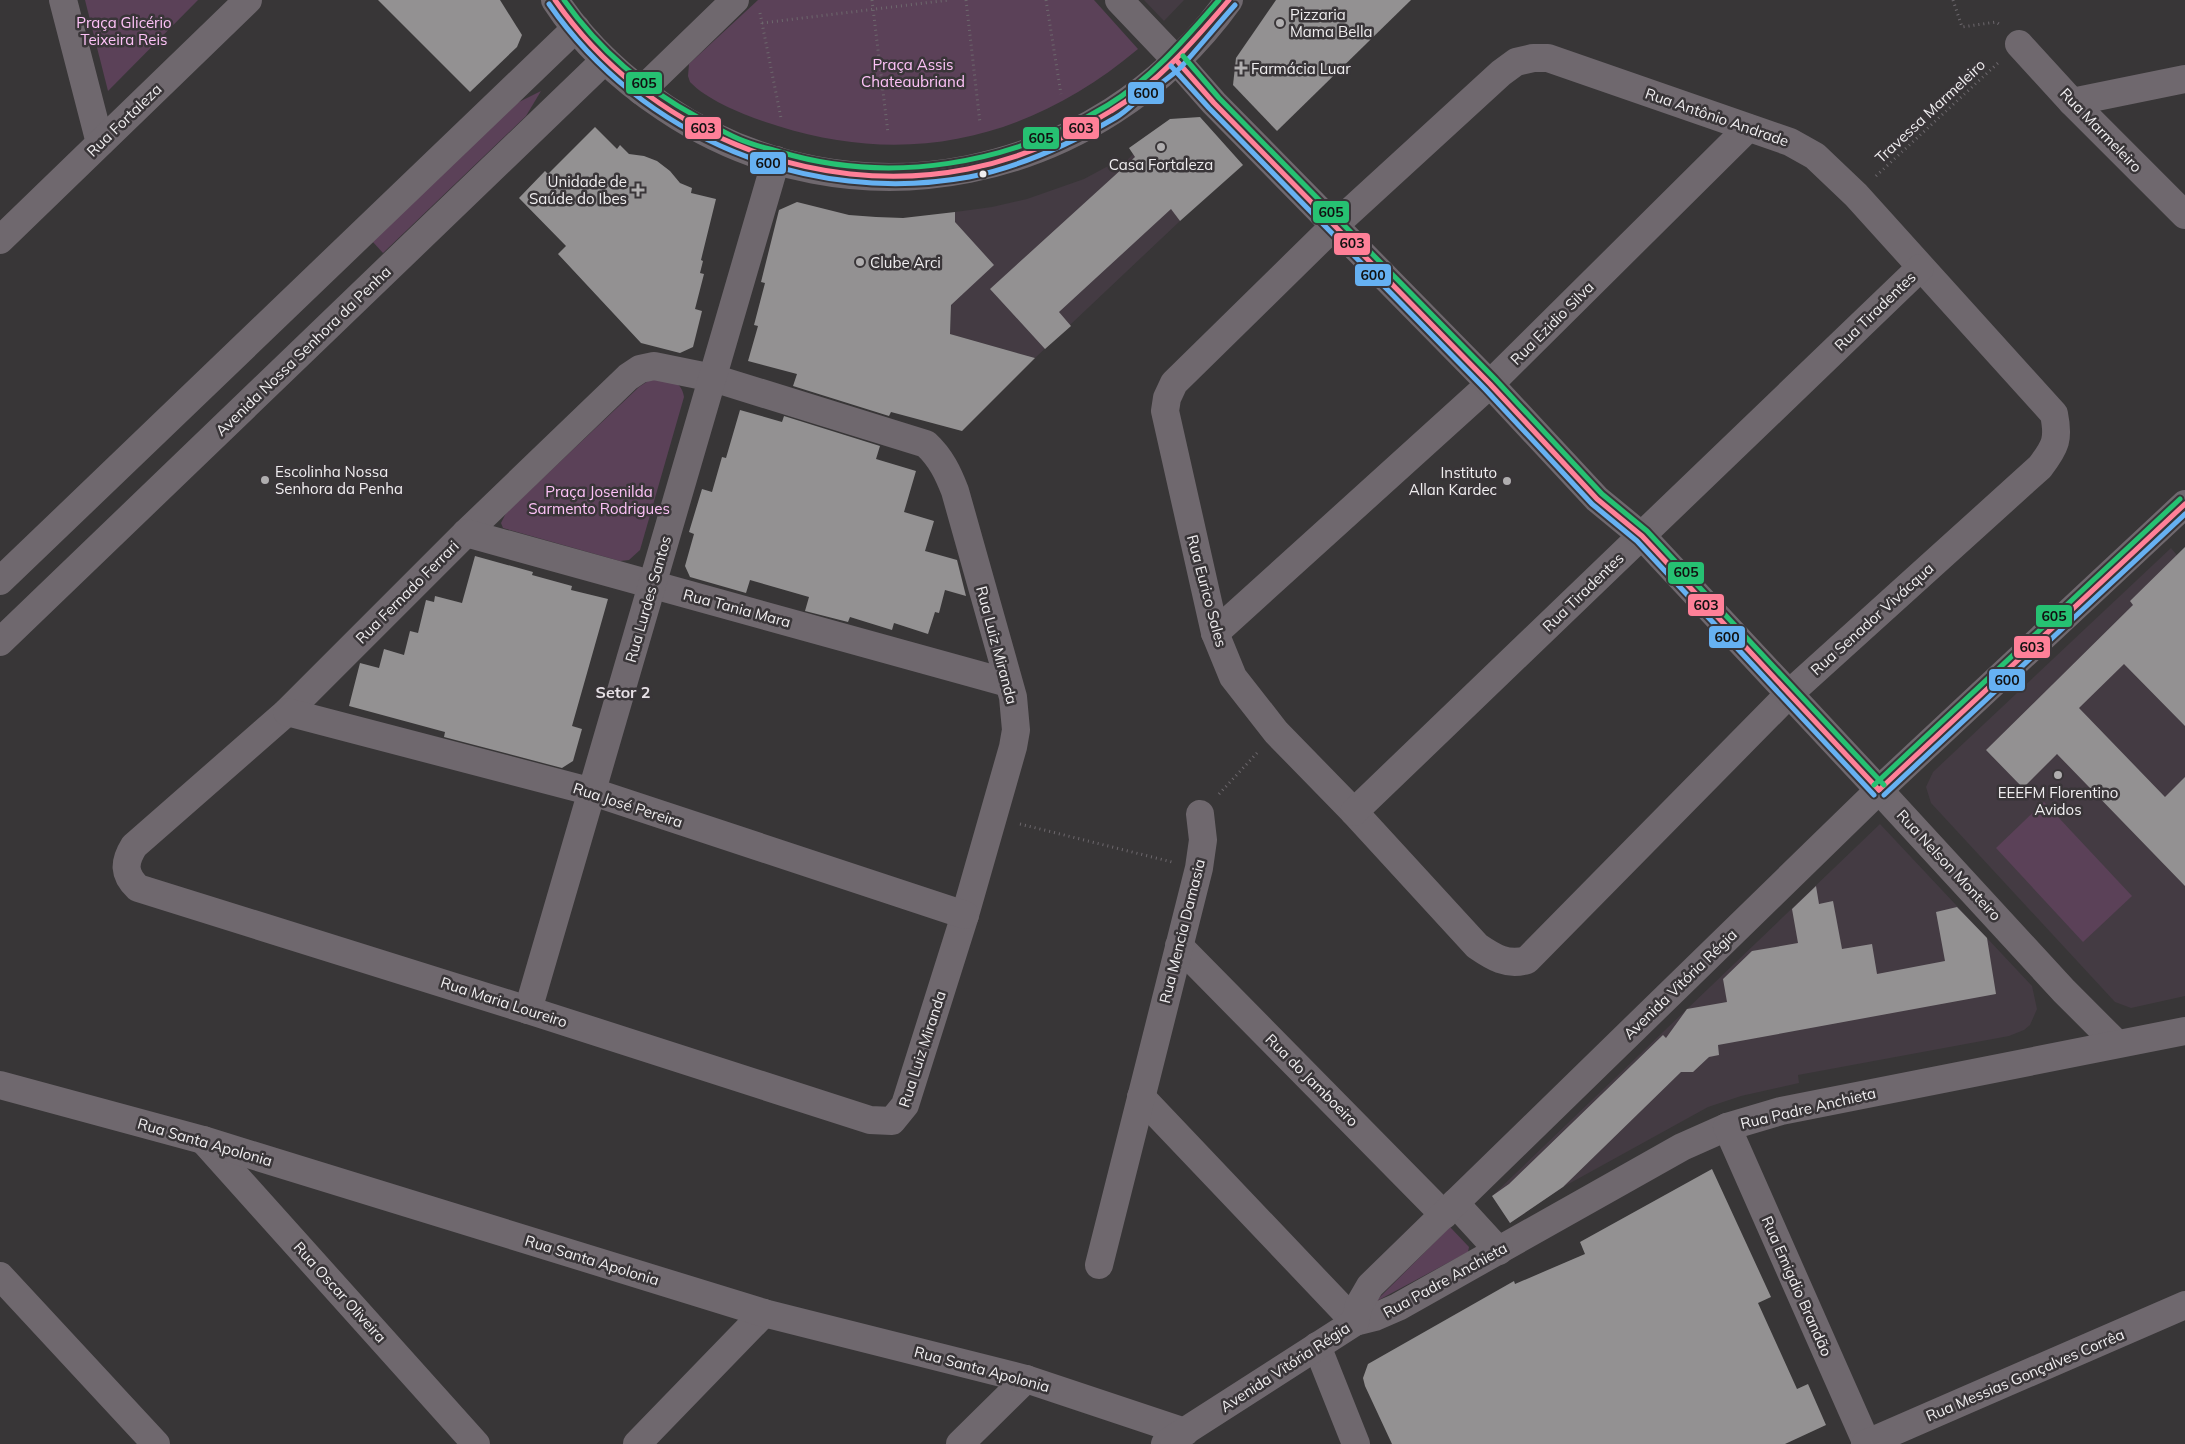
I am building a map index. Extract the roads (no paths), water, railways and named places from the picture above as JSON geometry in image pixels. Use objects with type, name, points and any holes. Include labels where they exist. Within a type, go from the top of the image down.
[{"type":"street","points":[[63,0],[100,143]]},
{"type":"street","name":"Rua Fortaleza","points":[[0,240],[248,0]]},
{"type":"street","points":[[554,0],[605,60],[640,91],[683,121],[721,140],[776,160],[840,174],[882,177],[923,176],[965,171],[1005,161],[1044,148],[1082,130],[1118,109],[1152,84],[1211,25],[1228,0]]},
{"type":"street","name":"Rua Nelson Monteiro","points":[[1119,0],[1214,103],[1490,384],[1597,499],[1642,536],[1880,790],[2064,991],[2116,1043]]},
{"type":"street","points":[[640,91],[747,4]]},
{"type":"street","points":[[0,581],[576,28]]},
{"type":"street","name":"Rua Marmeleiro","points":[[2019,44],[2072,102],[2185,215]]},
{"type":"street","name":"Rua Antônio Andrade","points":[[1334,226],[1501,73],[1516,62],[1548,58],[1790,142],[1816,156],[1856,195],[2054,414]]},
{"type":"street","name":"Avenida Nossa Senhora da Penha","points":[[0,642],[605,60]]},
{"type":"street","points":[[2072,102],[2185,79]]},
{"type":"street","name":"Rua Ezidio Silva","points":[[1215,633],[1490,384],[1748,128]]},
{"type":"street","name":"Rua Lurdes Santos","points":[[528,1010],[776,160]]},
{"type":"street","name":"Rua Eurico Sales","points":[[1334,226],[1174,383],[1167,398],[1167,425],[1215,633],[1233,677],[1276,732],[1354,812],[1477,946],[1494,957],[1518,963]]},
{"type":"street","points":[[352,243],[383,274]]},
{"type":"street","name":"Rua Tiradentes","points":[[1354,812],[1920,268]]},
{"type":"street","name":"Rua Fernado Ferrari","points":[[125,868],[127,857],[134,846],[287,712],[466,533],[628,377],[640,369],[654,366],[712,378]]},
{"type":"street","name":"Rua Luiz Miranda","points":[[712,378],[926,444],[936,454],[956,491],[1013,697],[1016,730],[994,817],[965,916],[905,1105],[892,1121]]},
{"type":"street","name":"Rua Senador Vivácqua","points":[[1518,963],[1527,960],[1790,693],[2040,467],[2050,454],[2058,434],[2054,414]]},
{"type":"street","name":"Avenida Vitória Régia","points":[[1175,1438],[1355,1322],[1359,1305],[1370,1286],[1880,790],[2185,504]]},
{"type":"street","name":"Rua Tania Mara","points":[[466,533],[1008,683]]},
{"type":"street","name":"Rua José Pereira","points":[[287,712],[593,792],[965,916]]},
{"type":"street","name":"Rua Mencia Damasia","points":[[1099,1264],[1199,868],[1202,840],[1200,814]]},
{"type":"street","name":"Rua Maria Loureiro","points":[[125,868],[129,879],[138,888],[528,1010],[870,1120],[892,1121]]},
{"type":"street","name":"Rua do Jamboeiro","points":[[1179,946],[1450,1209],[1499,1250]]},
{"type":"street","name":"Rua Padre Anchieta","points":[[1355,1322],[1387,1313],[1682,1147],[1727,1127],[1781,1111],[2116,1043],[2185,1031]]},
{"type":"street","name":"Rua Santa Apolonia","points":[[0,1085],[203,1140],[764,1313],[1026,1379],[1175,1438]]},
{"type":"street","points":[[1141,1097],[1355,1322]]},
{"type":"street","name":"Rua Emigdio Brandão","points":[[1727,1127],[1866,1444]]},
{"type":"street","name":"Rua Oscar Oliveira","points":[[203,1140],[476,1444]]},
{"type":"street","points":[[0,1276],[156,1444]]},
{"type":"street","name":"Rua Messias Gonçalves Corrêa","points":[[1866,1444],[2185,1305]]},
{"type":"street","points":[[637,1444],[764,1313]]},
{"type":"street","points":[[1317,1346],[1356,1444]]},
{"type":"street","points":[[960,1444],[1026,1379]]},
{"type":"place","name":"Pizzaria Mama Bella","points":[[1280,23]]},
{"type":"place","name":"Farmácia Luar","points":[[1241,68]]},
{"type":"place","name":"Casa Fortaleza","points":[[1161,147]]},
{"type":"place","name":"Unidade de Saúde do Ibes","points":[[638,190]]},
{"type":"place","name":"Clube Arci","points":[[860,262]]},
{"type":"place","name":"Escolinha Nossa Senhora da Penha","points":[[265,480]]},
{"type":"place","name":"Instituto Allan Kardec","points":[[1507,481]]},
{"type":"place","name":"EEEFM Florentino Avidos","points":[[2058,775]]},
{"type":"district","name":"Setor 2","points":[[623,692]]},
{"type":"park label","name":"Praça Glicério Teixeira Reis","points":[[124,30]]},
{"type":"park label","name":"Praça Assis Chateaubriand","points":[[913,72]]},
{"type":"park label","name":"Praça Josenilda Sarmento Rodrigues","points":[[599,500]]}]
